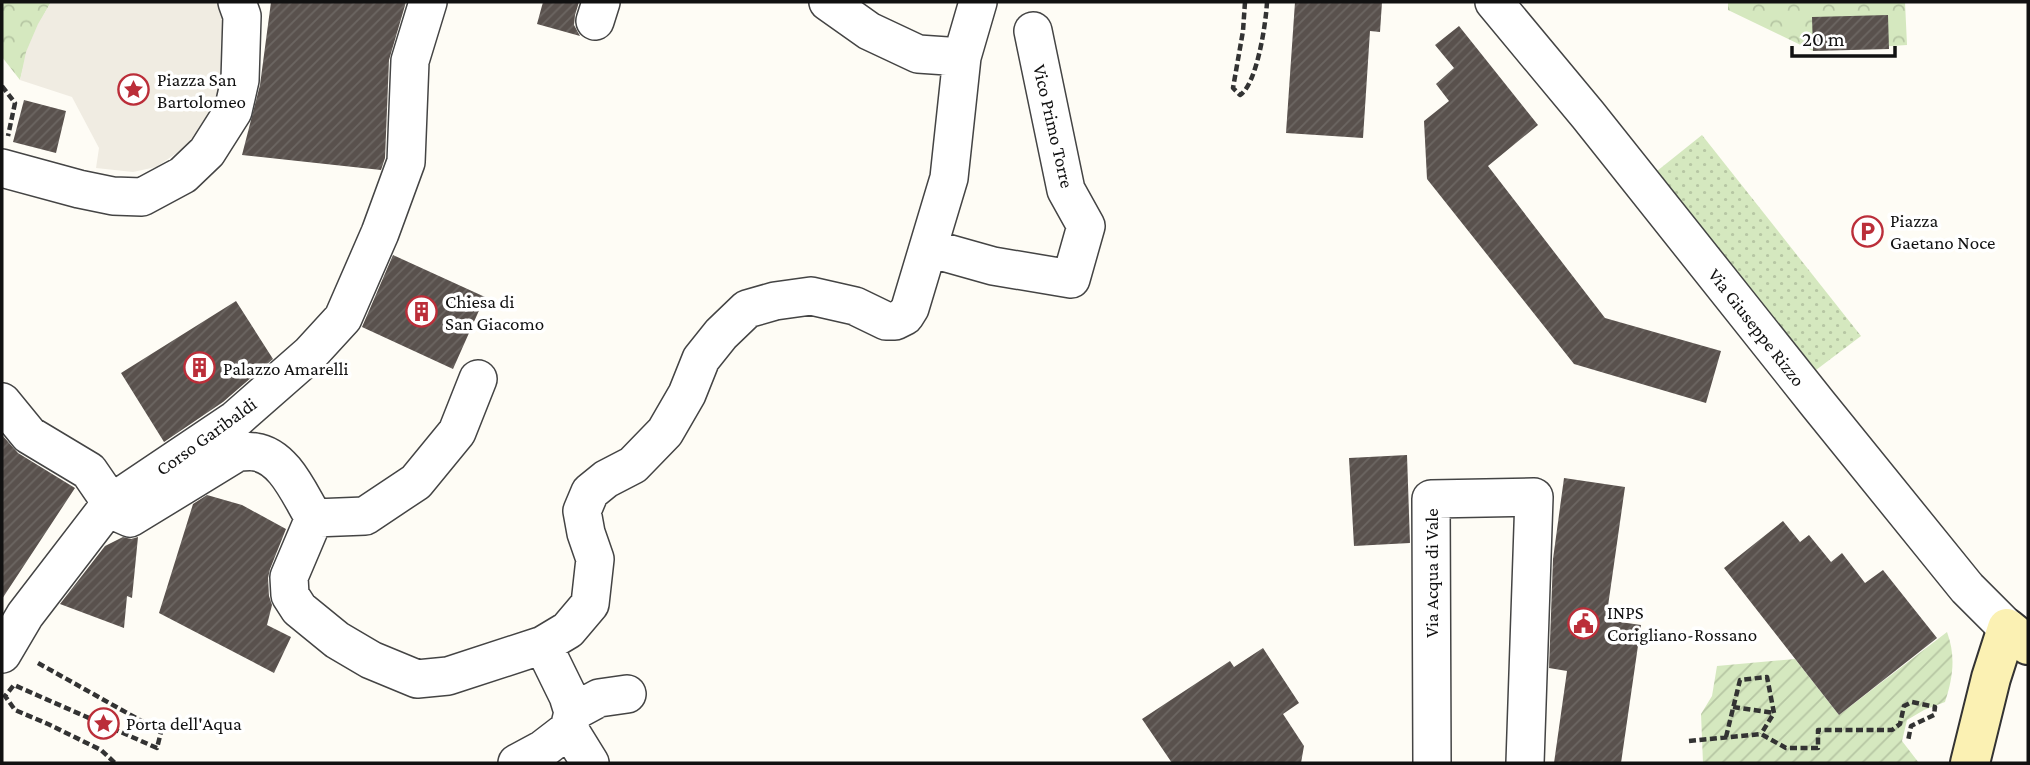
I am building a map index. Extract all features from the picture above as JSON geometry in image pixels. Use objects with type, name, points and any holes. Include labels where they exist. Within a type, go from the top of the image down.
[{"type":"main road","points":[[1970,763],[1991,678],[2017,637]]},
{"type":"street","points":[[4,155],[79,189],[113,196],[142,197],[183,175],[208,152],[233,111],[240,80],[241,55],[242,16],[237,2]]},
{"type":"street","name":"Corso Garibaldi","points":[[4,650],[25,615],[111,503],[236,419],[310,354],[343,318],[380,233],[406,162],[410,61],[429,2]]},
{"type":"street","points":[[828,2],[869,32],[918,54],[962,57]]},
{"type":"street","points":[[314,518],[289,577],[290,595],[299,609],[337,640],[371,660],[417,679],[448,676],[542,645],[568,630],[590,604],[595,559],[582,511],[590,492],[606,479],[633,465],[666,432],[687,394],[701,359],[721,334],[747,309],[775,301],[811,296],[855,306],[886,321],[895,321],[905,316],[929,248],[949,178],[962,57],[978,2]]},
{"type":"street","name":"Via Giuseppe Rizzo","points":[[1493,2],[1588,115],[1967,588],[2017,637]]},
{"type":"street","name":"Vico Primo Torre","points":[[929,248],[993,266],[1071,279],[1086,226],[1066,190],[1033,31]]},
{"type":"street","points":[[314,518],[365,516],[416,482],[457,432],[478,379]]},
{"type":"street","points":[[2,402],[29,435],[89,471],[111,503],[121,514],[130,518],[238,452],[255,452],[269,456],[284,470],[314,518]]},
{"type":"street","name":"Via Acqua di Vale","points":[[1432,763],[1431,499],[1534,497],[1525,763]]},
{"type":"street","points":[[542,645],[568,696],[571,720],[590,763]]},
{"type":"street","points":[[517,763],[543,748],[571,720],[599,698],[627,694]]},
{"type":"path","points":[[1245,2],[1243,32],[1233,88],[1240,95],[1246,91],[1252,79],[1266,24],[1267,2]]},
{"type":"path","points":[[2,86],[15,103],[4,155]]},
{"type":"path","points":[[4,650],[161,732],[157,748],[14,685],[5,696],[15,710],[101,750],[115,763]]},
{"type":"path","points":[[1726,737],[1740,680],[1767,677],[1774,713],[1761,734]]},
{"type":"path","points":[[1689,741],[1761,734],[1786,748],[1818,748],[1818,730],[1892,730],[1900,724],[1904,706],[1912,702],[1935,707],[1934,715],[1911,726],[1908,741]]},
{"type":"path","points":[[1733,707],[1774,713]]},
{"type":"green space","points":[[2,2],[51,2],[32,40],[20,80],[2,57]]},
{"type":"green space","points":[[1728,2],[1905,2],[1907,45],[1813,51],[1728,10]]},
{"type":"green space","points":[[1702,135],[1861,336],[1816,370],[1657,171]]},
{"type":"green space","points":[[1947,632],[1952,650],[1952,667],[1945,702],[1907,720],[1902,741],[1919,763],[1703,763],[1701,714],[1712,696],[1717,666],[1795,659],[1839,715]]},
{"type":"shaded area","name":"Piazza San Bartolomeo","points":[[51,2],[220,2],[227,19],[224,82],[207,123],[181,150],[156,167],[133,172],[96,168],[99,148],[72,97],[20,80],[26,52]]},
{"type":"building","points":[[271,2],[406,2],[389,60],[385,158],[381,170],[242,155],[260,85]]},
{"type":"building","points":[[543,2],[579,2],[574,25],[580,36],[537,24]]},
{"type":"building","points":[[1295,2],[1382,2],[1380,32],[1370,31],[1363,138],[1286,133]]},
{"type":"building","points":[[1888,15],[1889,49],[1813,51],[1812,17]]},
{"type":"building","points":[[1459,26],[1538,125],[1488,166],[1605,318],[1721,351],[1706,403],[1574,364],[1427,179],[1424,121],[1449,101],[1436,84],[1454,68],[1435,45]]},
{"type":"building","points":[[24,100],[66,111],[56,153],[13,142]]},
{"type":"building","name":"Chiesa di San Giacomo","points":[[393,255],[485,297],[453,369],[362,327]]},
{"type":"building","name":"Palazzo Amarelli","points":[[236,301],[273,359],[223,402],[164,442],[121,373]]},
{"type":"building","points":[[2,435],[18,453],[75,488],[2,599]]},
{"type":"building","points":[[1407,455],[1410,543],[1354,546],[1349,458]]},
{"type":"building","name":"INPS Corigliano-Rossano","points":[[1564,478],[1625,487],[1606,620],[1641,625],[1621,763],[1554,763],[1567,671],[1549,668],[1553,559]]},
{"type":"building","points":[[207,495],[242,505],[286,529],[268,578],[272,605],[267,625],[291,637],[274,673],[159,613],[193,504]]},
{"type":"building","points":[[1783,521],[1800,542],[1809,535],[1831,562],[1842,553],[1865,583],[1883,570],[1937,638],[1839,715],[1724,568]]},
{"type":"building","points":[[123,537],[138,537],[132,598],[127,596],[124,628],[60,604],[105,546]]},
{"type":"building","points":[[1263,648],[1299,703],[1283,714],[1304,746],[1301,763],[1172,763],[1142,719],[1230,661],[1234,667]]},
{"type":"place","name":"Piazza San Bartolomeo","points":[[134,90]]},
{"type":"place","name":"Piazza Gaetano Noce","points":[[1867,231]]},
{"type":"place","name":"Chiesa di San Giacomo","points":[[422,312]]},
{"type":"place","name":"Palazzo Amarelli","points":[[200,368]]},
{"type":"place","name":"INPS Corigliano-Rossano","points":[[1584,623]]},
{"type":"place","name":"Porta dell'Aqua","points":[[103,723]]}]
